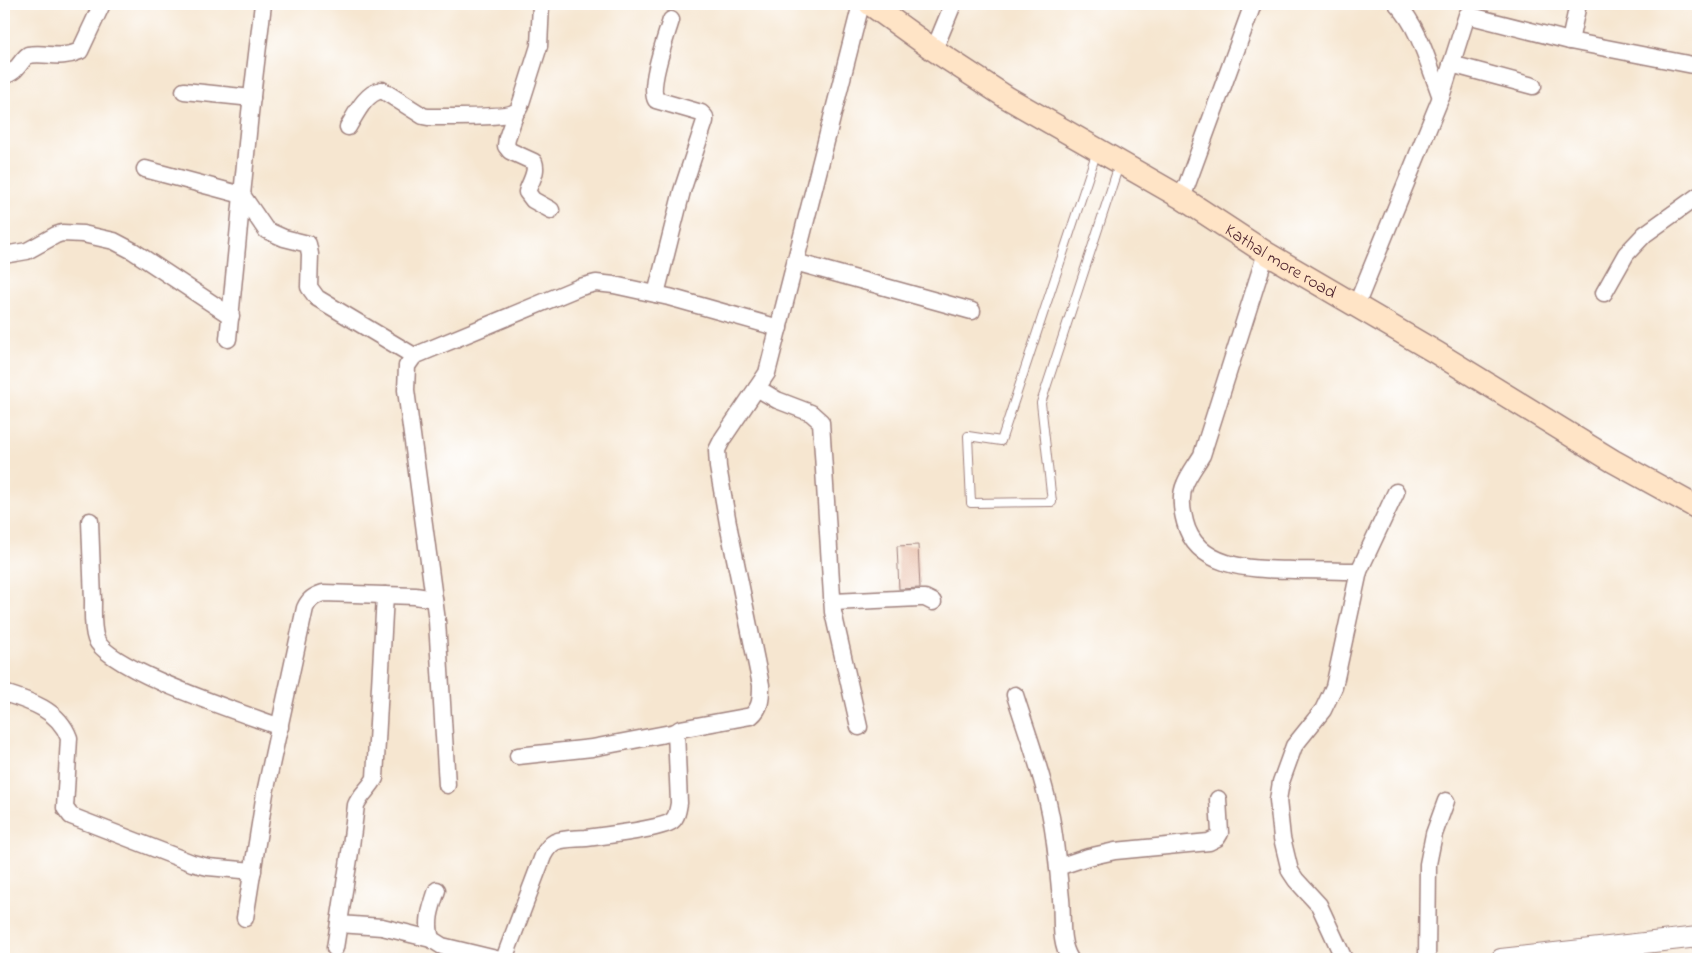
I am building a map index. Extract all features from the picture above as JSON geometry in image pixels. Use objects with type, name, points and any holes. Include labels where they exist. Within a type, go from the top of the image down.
[{"type":"main road","name":"Kathal more road","points":[[870,4],[1006,98],[1182,198],[1266,254],[1438,353],[1613,461],[1698,508]]},
{"type":"street","points":[[4,75],[16,70],[28,55],[64,56],[80,51],[102,4]]},
{"type":"street","points":[[228,339],[263,4]]},
{"type":"street","points":[[541,4],[539,46],[506,146],[510,151],[534,162],[536,170],[527,192],[533,200],[551,210]]},
{"type":"street","points":[[518,756],[592,748],[751,716],[757,711],[760,704],[761,685],[729,529],[718,467],[717,450],[722,438],[767,373],[861,4]]},
{"type":"street","points":[[934,50],[953,4]]},
{"type":"street","points":[[1182,198],[1254,4]]},
{"type":"street","points":[[1397,4],[1405,12],[1419,39],[1441,97]]},
{"type":"street","points":[[1570,41],[1578,4]]},
{"type":"street","points":[[1356,306],[1441,97],[1468,9],[1570,41],[1698,66]]},
{"type":"street","points":[[656,294],[682,191],[705,121],[704,115],[701,113],[654,98],[654,81],[670,20]]},
{"type":"street","points":[[1451,64],[1533,86]]},
{"type":"street","points":[[348,127],[370,95],[375,91],[382,90],[423,116],[428,117],[493,116],[509,115],[516,112]]},
{"type":"street","points":[[184,91],[252,98]]},
{"type":"street","points":[[145,170],[242,195],[266,230],[284,238],[308,244],[310,254],[310,292],[414,356]]},
{"type":"street","points":[[1604,293],[1626,254],[1645,234],[1698,196]]},
{"type":"street","points":[[4,255],[27,251],[62,233],[83,234],[114,241],[134,251],[231,316]]},
{"type":"street","points":[[1266,254],[1202,455],[1184,485],[1182,509],[1187,531],[1193,542],[1205,551],[1216,559],[1235,566],[1253,569],[1359,571]]},
{"type":"street","points":[[795,262],[972,311]]},
{"type":"street","points":[[447,785],[437,622],[408,406],[407,366],[414,356],[580,287],[596,283],[656,294],[778,328]]},
{"type":"street","points":[[757,388],[777,400],[810,414],[821,422],[833,612],[859,727]]},
{"type":"street","points":[[1344,959],[1319,905],[1296,880],[1290,870],[1282,838],[1278,800],[1281,782],[1294,746],[1323,710],[1337,680],[1359,571],[1396,492]]},
{"type":"street","points":[[90,521],[93,618],[95,636],[99,644],[108,653],[162,684],[280,727]]},
{"type":"street","points":[[245,918],[265,793],[305,608],[309,601],[315,595],[323,593],[415,596],[434,599]]},
{"type":"street","points":[[335,948],[356,805],[375,778],[385,595]]},
{"type":"street","points":[[833,602],[919,598],[925,598],[933,602]]},
{"type":"street","points":[[4,692],[42,707],[60,721],[66,730],[69,738],[64,798],[65,810],[70,816],[160,849],[192,863],[208,867],[253,871]]},
{"type":"street","points":[[1015,695],[1050,810],[1058,867],[1061,927],[1064,944],[1070,959]]},
{"type":"street","points":[[504,959],[543,856],[551,845],[560,840],[588,838],[650,828],[673,820],[679,803],[676,732]]},
{"type":"street","points":[[1058,867],[1088,857],[1115,851],[1209,842],[1217,838],[1220,833],[1218,799]]},
{"type":"street","points":[[1427,959],[1428,864],[1434,834],[1446,801]]},
{"type":"street","points":[[431,939],[429,913],[437,890]]},
{"type":"street","points":[[339,924],[382,927],[431,939],[442,946],[496,959]]},
{"type":"street","points":[[1501,959],[1626,952],[1698,937]]},
{"type":"lane","points":[[1098,150],[1001,441],[968,436],[971,503],[1052,502],[1041,403],[1120,162]]},
{"type":"building","points":[[918,545],[920,588],[899,589],[897,546]]}]
